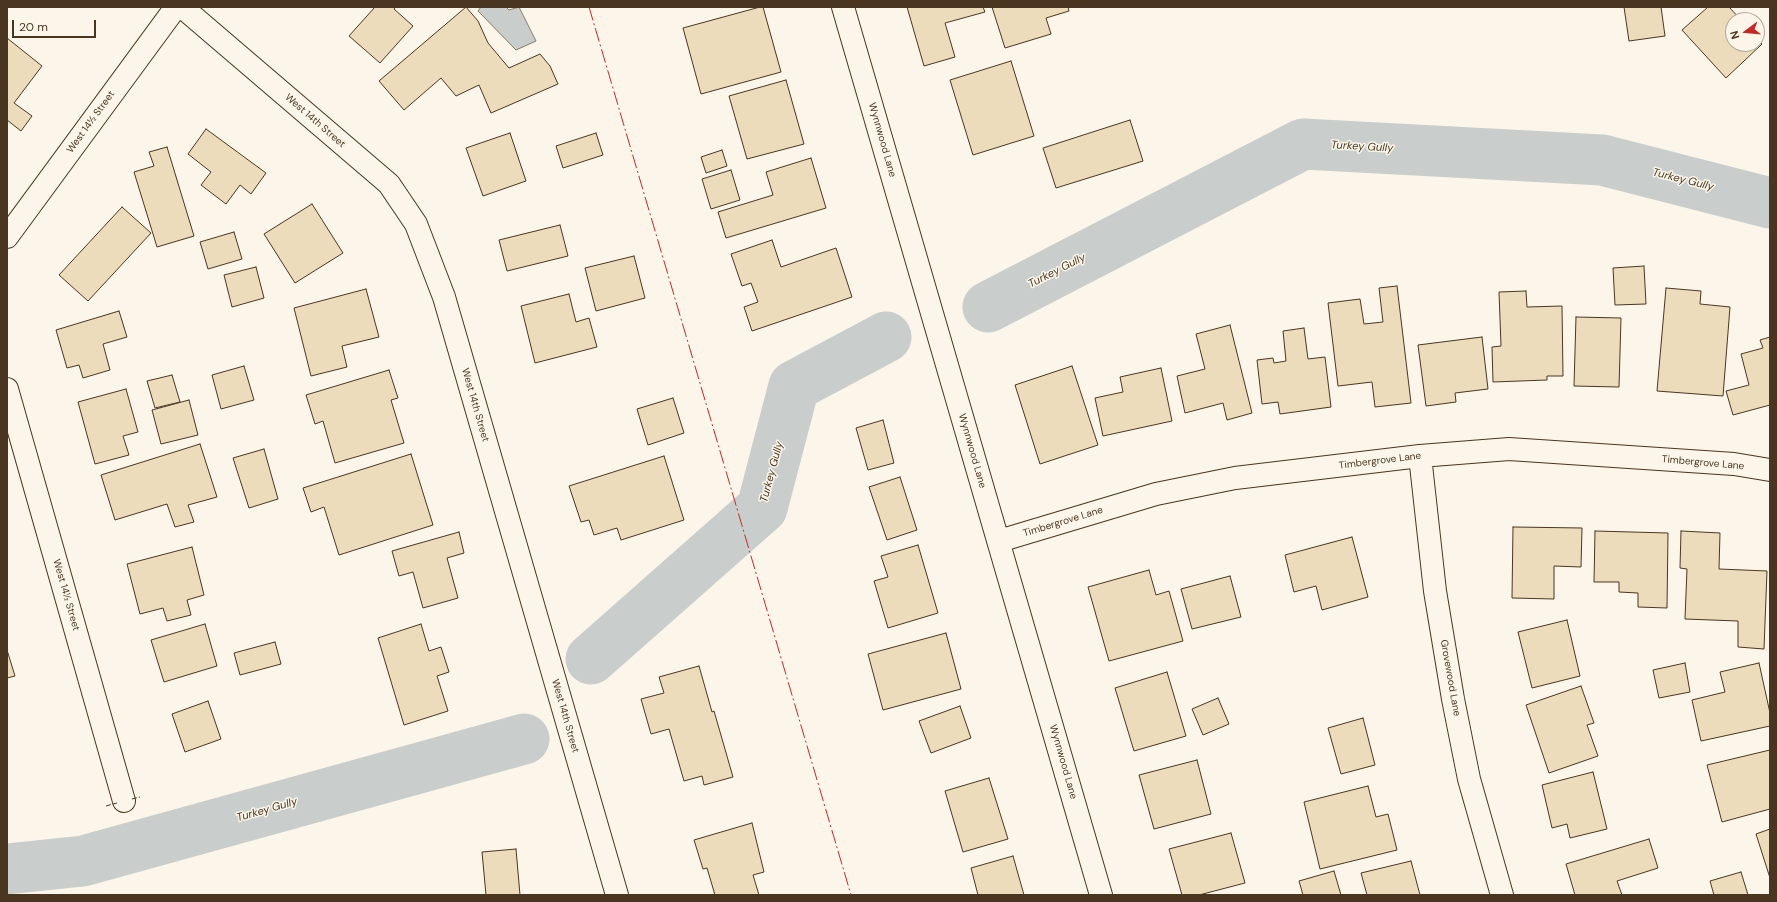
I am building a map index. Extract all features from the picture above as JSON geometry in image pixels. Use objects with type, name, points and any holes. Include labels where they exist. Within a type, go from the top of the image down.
[{"type":"street","name":"West 14½ Street","points":[[7,237],[176,7]]},
{"type":"street","name":"West 14th Street","points":[[182,7],[389,184],[416,224],[444,297],[617,895]]},
{"type":"street","name":"Wynnwood Lane","points":[[843,7],[1101,895]]},
{"type":"street","name":"West 14½ Street","points":[[7,389],[124,801]]},
{"type":"street","name":"Timbergrove Lane","points":[[999,541],[1156,494],[1228,479],[1420,456],[1509,449],[1734,464],[1770,470]]},
{"type":"street","name":"Grovewood Lane","points":[[1420,456],[1435,591],[1453,699],[1469,779],[1502,895]]},
{"type":"shaded area","points":[[481,7],[506,7],[509,10],[519,7],[536,41],[516,50],[478,11]]},
{"type":"building","points":[[375,7],[396,7],[394,9],[413,26],[380,63],[349,36]]},
{"type":"building","points":[[466,7],[478,21],[488,43],[509,68],[540,54],[550,66],[558,84],[491,113],[479,85],[456,96],[441,78],[404,110],[379,81]]},
{"type":"building","points":[[763,7],[781,72],[701,94],[683,28]]},
{"type":"building","points":[[907,7],[983,7],[985,12],[945,23],[955,57],[924,66]]},
{"type":"building","points":[[992,7],[1068,7],[1069,11],[1046,18],[1051,34],[1005,48]]},
{"type":"building","points":[[1624,7],[1661,7],[1665,36],[1629,41]]},
{"type":"building","points":[[1708,7],[1729,7],[1734,12],[1725,12],[1725,52],[1754,52],[1726,78],[1682,30]]},
{"type":"building","points":[[7,38],[42,66],[14,103],[32,116],[21,131],[7,120]]},
{"type":"building","points":[[1011,61],[1034,136],[973,155],[950,80]]},
{"type":"building","points":[[786,80],[804,144],[747,159],[729,96]]},
{"type":"building","points":[[1130,120],[1143,161],[1056,188],[1043,148]]},
{"type":"building","points":[[206,129],[266,173],[251,194],[240,185],[226,204],[201,185],[211,172],[188,154]]},
{"type":"building","points":[[510,133],[526,181],[483,196],[466,148]]},
{"type":"building","points":[[596,133],[603,155],[563,168],[556,146]]},
{"type":"building","points":[[167,147],[194,236],[157,247],[134,172],[154,166],[149,152]]},
{"type":"building","points":[[722,150],[727,166],[706,173],[701,157]]},
{"type":"building","points":[[811,158],[826,208],[726,238],[718,212],[773,195],[766,172]]},
{"type":"building","points":[[731,170],[740,200],[711,209],[702,179]]},
{"type":"building","points":[[312,204],[343,253],[295,283],[264,234]]},
{"type":"building","points":[[122,207],[151,233],[88,301],[59,275]]},
{"type":"building","points":[[560,225],[568,256],[507,271],[499,240]]},
{"type":"building","points":[[234,232],[242,259],[208,269],[200,242]]},
{"type":"building","points":[[772,240],[781,267],[836,248],[852,297],[752,331],[744,307],[758,302],[751,283],[742,286],[731,254]]},
{"type":"building","points":[[634,256],[645,298],[596,311],[585,268]]},
{"type":"building","points":[[1644,266],[1646,304],[1615,305],[1613,268]]},
{"type":"building","points":[[256,267],[264,298],[232,307],[224,275]]},
{"type":"building","points":[[1397,286],[1411,403],[1375,407],[1372,382],[1338,386],[1328,303],[1360,299],[1364,324],[1383,322],[1379,288]]},
{"type":"building","points":[[1666,288],[1701,291],[1700,304],[1730,307],[1723,396],[1657,391]]},
{"type":"building","points":[[366,289],[379,337],[342,346],[347,367],[311,376],[294,308]]},
{"type":"building","points":[[1526,291],[1527,307],[1562,306],[1563,376],[1547,376],[1547,380],[1493,382],[1492,347],[1501,346],[1499,292]]},
{"type":"building","points":[[569,294],[576,322],[589,318],[597,347],[535,363],[521,306]]},
{"type":"building","points":[[119,311],[127,337],[103,344],[110,370],[83,378],[79,365],[67,368],[56,330]]},
{"type":"building","points":[[1576,317],[1621,318],[1619,387],[1574,386]]},
{"type":"building","points":[[1230,325],[1252,413],[1227,420],[1223,403],[1185,413],[1177,376],[1205,369],[1196,334]]},
{"type":"building","points":[[1304,328],[1308,359],[1325,357],[1331,407],[1280,414],[1278,402],[1262,404],[1257,360],[1273,358],[1274,363],[1286,361],[1283,331]]},
{"type":"building","points":[[1482,337],[1488,389],[1455,393],[1456,402],[1426,406],[1418,345]]},
{"type":"building","points":[[1770,337],[1770,405],[1733,415],[1726,391],[1749,385],[1741,354],[1763,348],[1760,340]]},
{"type":"building","points":[[244,366],[254,400],[221,409],[212,375]]},
{"type":"building","points":[[1072,366],[1098,445],[1040,464],[1015,385]]},
{"type":"building","points":[[1161,368],[1172,421],[1103,436],[1095,398],[1123,392],[1120,377]]},
{"type":"building","points":[[389,370],[398,398],[391,400],[404,443],[335,463],[323,421],[315,424],[306,395]]},
{"type":"building","points":[[172,375],[180,402],[155,408],[147,381]]},
{"type":"building","points":[[126,389],[138,432],[123,436],[129,455],[95,464],[78,402]]},
{"type":"building","points":[[673,398],[684,433],[648,445],[637,409]]},
{"type":"building","points":[[189,400],[198,435],[161,444],[152,410]]},
{"type":"building","points":[[883,420],[894,463],[868,470],[856,428]]},
{"type":"building","points":[[200,444],[217,497],[188,505],[194,522],[175,527],[167,504],[115,520],[101,475]]},
{"type":"building","points":[[264,449],[278,499],[249,508],[233,458]]},
{"type":"building","points":[[411,454],[433,525],[339,555],[324,507],[311,512],[303,488]]},
{"type":"building","points":[[664,456],[684,520],[621,540],[617,528],[594,535],[589,520],[581,522],[569,486]]},
{"type":"building","points":[[900,477],[917,530],[887,540],[869,487]]},
{"type":"building","points":[[1513,527],[1582,528],[1581,567],[1554,566],[1554,599],[1512,598]]},
{"type":"building","points":[[1595,531],[1668,533],[1667,608],[1638,607],[1638,593],[1619,592],[1619,582],[1594,582]]},
{"type":"building","points":[[1681,531],[1720,533],[1719,569],[1767,571],[1764,649],[1738,647],[1738,621],[1685,619],[1687,569],[1680,568]]},
{"type":"building","points":[[459,532],[464,553],[447,558],[458,598],[423,608],[413,572],[399,576],[392,551]]},
{"type":"building","points":[[1352,537],[1368,597],[1322,610],[1316,586],[1294,592],[1285,555]]},
{"type":"building","points":[[918,545],[938,613],[888,628],[874,581],[888,577],[881,556]]},
{"type":"building","points":[[192,547],[204,595],[187,600],[191,615],[167,621],[163,608],[140,614],[127,564]]},
{"type":"building","points":[[1149,570],[1156,595],[1169,591],[1183,641],[1109,661],[1088,587]]},
{"type":"building","points":[[1230,576],[1241,617],[1192,629],[1181,589]]},
{"type":"building","points":[[1567,620],[1580,676],[1532,688],[1518,632]]},
{"type":"building","points":[[205,624],[217,666],[164,682],[151,640]]},
{"type":"building","points":[[421,624],[429,651],[441,647],[449,672],[437,676],[448,711],[404,725],[378,638]]},
{"type":"building","points":[[946,633],[961,689],[883,710],[868,654]]},
{"type":"building","points":[[275,642],[281,664],[240,675],[234,653]]},
{"type":"building","points":[[7,650],[15,676],[7,678]]},
{"type":"building","points":[[1685,663],[1690,692],[1659,698],[1653,670]]},
{"type":"building","points":[[1759,663],[1770,713],[1770,726],[1701,741],[1692,700],[1725,692],[1720,672]]},
{"type":"building","points":[[699,666],[733,777],[704,785],[702,776],[684,781],[669,729],[651,734],[641,699],[664,693],[659,677]]},
{"type":"building","points":[[1167,672],[1186,736],[1134,751],[1115,688]]},
{"type":"building","points":[[1581,686],[1594,723],[1587,725],[1598,756],[1549,773],[1526,705]]},
{"type":"building","points":[[1218,698],[1229,724],[1203,735],[1192,709]]},
{"type":"building","points":[[208,701],[221,739],[185,752],[172,714]]},
{"type":"building","points":[[960,706],[971,738],[931,753],[919,721]]},
{"type":"building","points":[[1363,718],[1375,765],[1341,774],[1328,728]]},
{"type":"building","points":[[1770,750],[1770,809],[1722,822],[1707,765]]},
{"type":"building","points":[[1197,760],[1211,814],[1154,829],[1139,775]]},
{"type":"building","points":[[1593,772],[1607,829],[1570,838],[1567,824],[1552,828],[1542,785]]},
{"type":"building","points":[[989,778],[1008,839],[963,852],[945,791]]},
{"type":"building","points":[[1368,786],[1376,817],[1388,814],[1397,850],[1320,869],[1304,802]]},
{"type":"building","points":[[752,823],[764,872],[753,875],[759,895],[715,895],[707,868],[703,869],[694,840]]},
{"type":"building","points":[[1770,829],[1770,878],[1756,834]]},
{"type":"building","points":[[1231,833],[1245,883],[1199,895],[1182,895],[1169,849]]},
{"type":"building","points":[[1649,839],[1658,868],[1617,881],[1622,895],[1575,895],[1566,864]]},
{"type":"building","points":[[516,849],[520,895],[486,895],[482,852]]},
{"type":"building","points":[[1013,856],[1024,895],[978,895],[971,868]]},
{"type":"building","points":[[1411,861],[1420,895],[1367,895],[1361,873]]},
{"type":"building","points":[[1334,871],[1341,895],[1303,895],[1299,881]]},
{"type":"building","points":[[1741,872],[1748,895],[1714,895],[1710,881]]},
{"type":"waterway","name":"Turkey Gully","points":[[988,307],[1303,144],[1602,160],[1770,203]]},
{"type":"waterway","name":"Turkey Gully","points":[[591,659],[762,508],[794,386],[886,337]]},
{"type":"waterway","name":"Turkey Gully","points":[[7,869],[83,861],[524,739]]},
{"type":"fence","points":[[132,799],[140,797]]},
{"type":"fence","points":[[106,806],[117,803]]},
{"type":"power","points":[[589,7],[851,895]]}]
